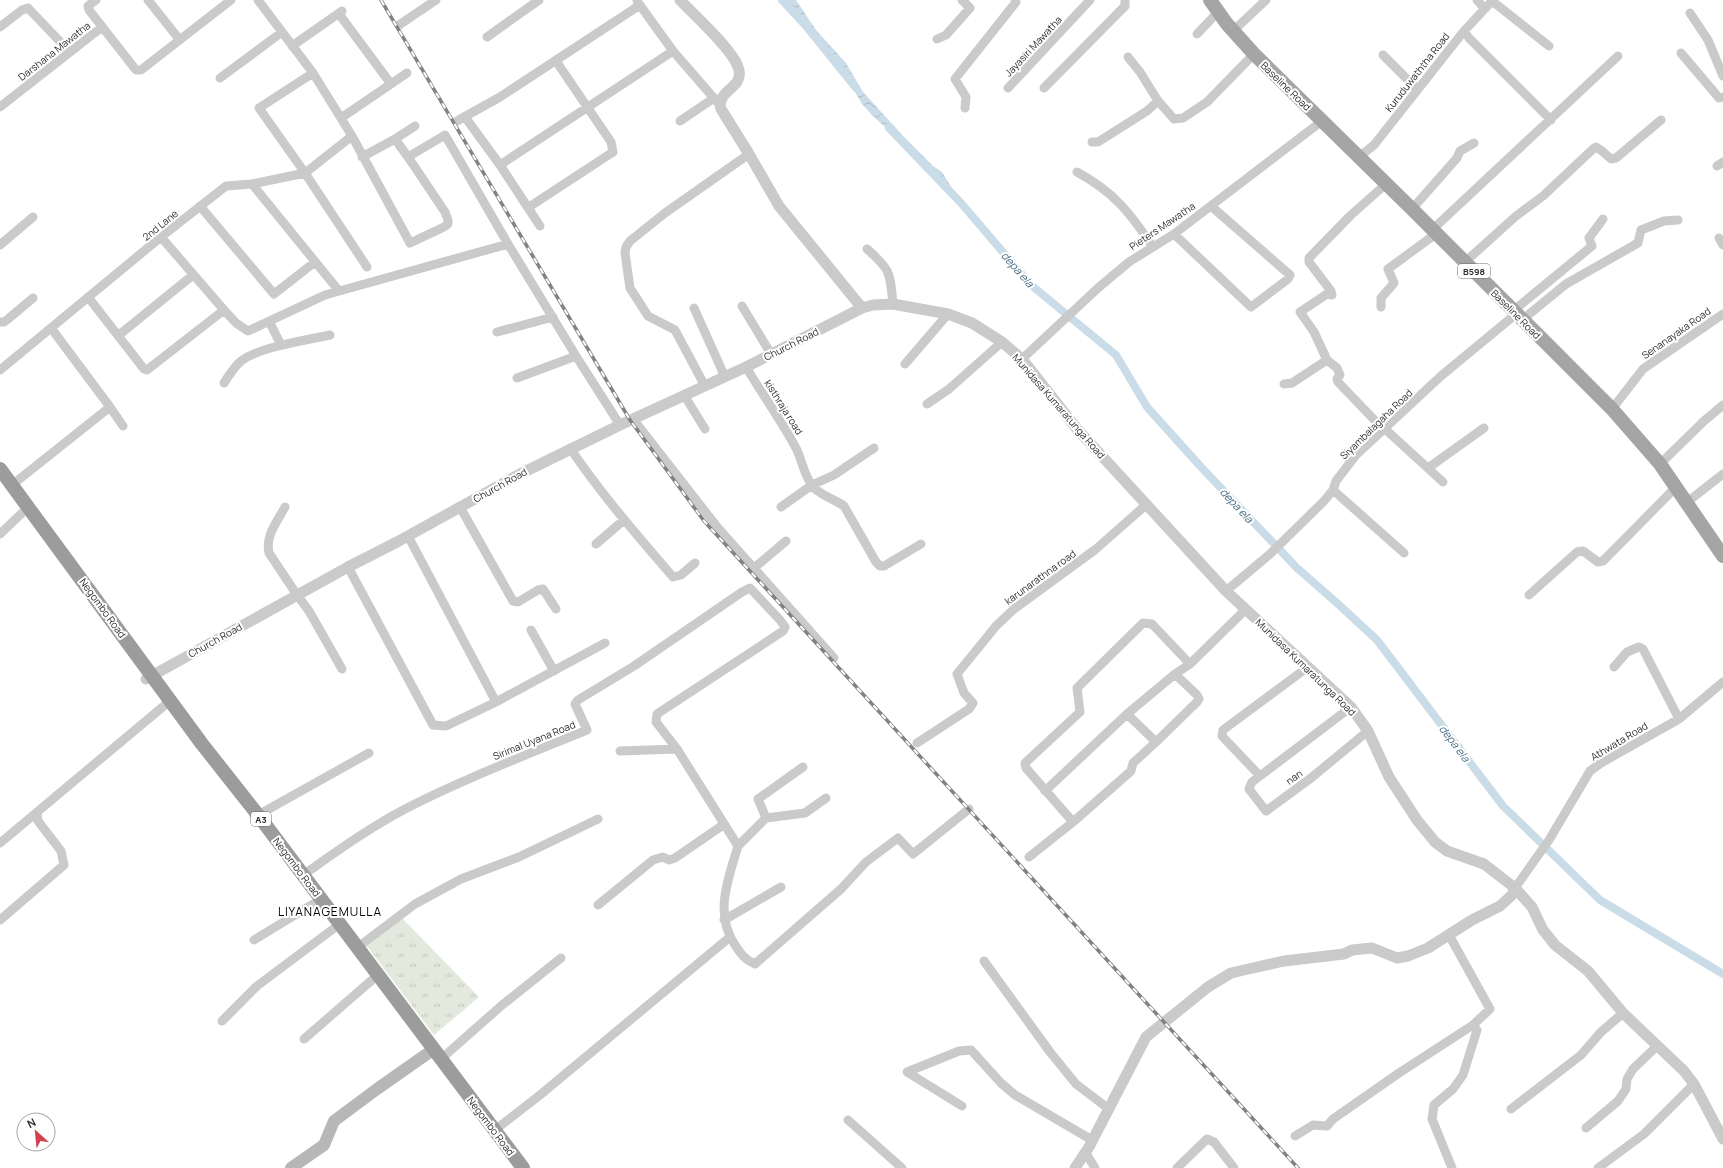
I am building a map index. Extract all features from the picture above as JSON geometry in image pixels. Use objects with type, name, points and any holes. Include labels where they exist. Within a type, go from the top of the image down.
[{"type":"highway","name":"Negombo Road","points":[[0,469],[6,484],[22,513],[148,677],[258,815],[358,947],[512,1168]]},
{"type":"highway","name":"Negombo Road","points":[[6,484],[148,677],[165,705],[314,904],[372,980],[434,1054],[523,1168]]},
{"type":"main road","name":"Baseline Road","points":[[1210,0],[1233,31],[1254,54],[1612,409],[1660,464],[1723,556]]},
{"type":"main road","points":[[291,1168],[324,1145],[334,1121],[434,1054]]},
{"type":"street","points":[[96,0],[88,6],[102,27],[136,70],[140,70],[231,0]]},
{"type":"street","points":[[148,0],[179,39]]},
{"type":"street","points":[[399,25],[436,0]]},
{"type":"street","points":[[487,37],[539,0]]},
{"type":"street","points":[[680,0],[726,49],[738,66],[740,77],[737,82],[717,101],[680,121]]},
{"type":"street","points":[[937,39],[946,35],[970,8],[962,0]]},
{"type":"street","points":[[965,108],[966,98],[955,79],[1016,2],[1015,0]]},
{"type":"street","name":"Jayasiri Mawatha","points":[[1008,88],[1090,0]]},
{"type":"street","points":[[1044,88],[1125,6],[1125,0]]},
{"type":"street","points":[[1233,31],[1266,0]]},
{"type":"street","points":[[1477,0],[1485,9]]},
{"type":"street","points":[[261,1],[292,46],[313,73],[341,118],[410,242],[444,227],[448,224],[448,220],[445,212],[395,139]]},
{"type":"street","points":[[1492,1],[1549,46]]},
{"type":"street","name":"Kuruduwaththa Road","points":[[1359,157],[1374,145],[1464,31],[1492,1]]},
{"type":"street","points":[[457,121],[500,97],[556,61],[638,3],[673,51],[717,101],[779,206],[862,308]]},
{"type":"street","points":[[0,27],[22,10],[28,8],[70,52]]},
{"type":"street","points":[[292,46],[341,12],[391,84]]},
{"type":"street","points":[[1197,34],[1218,12]]},
{"type":"street","points":[[1690,13],[1708,40],[1723,76]]},
{"type":"street","name":"Darshana Mawatha","points":[[0,107],[102,27]]},
{"type":"street","points":[[1464,31],[1469,38],[1551,120]]},
{"type":"street","points":[[220,78],[282,32]]},
{"type":"street","points":[[500,165],[673,51]]},
{"type":"street","points":[[1681,53],[1720,98],[1723,97]]},
{"type":"street","points":[[1128,57],[1140,72],[1158,101],[1174,118],[1184,118],[1207,102],[1254,54]]},
{"type":"street","points":[[1383,55],[1417,89]]},
{"type":"street","points":[[1381,307],[1381,298],[1394,283],[1388,270],[1435,232],[1618,56]]},
{"type":"street","points":[[529,208],[613,152],[611,142],[556,61]]},
{"type":"street","points":[[341,118],[407,72]]},
{"type":"street","points":[[313,73],[259,108],[305,173],[367,267]]},
{"type":"street","points":[[1092,142],[1098,142],[1141,115],[1158,101]]},
{"type":"street","points":[[466,117],[540,226]]},
{"type":"street","points":[[1465,262],[1516,216],[1543,196],[1593,149],[1596,148],[1602,151],[1611,159],[1616,158],[1661,120]]},
{"type":"street","name":"Pieters Mawatha","points":[[1022,359],[1098,288],[1129,262],[1174,234],[1322,121]]},
{"type":"street","points":[[362,157],[415,126]]},
{"type":"street","points":[[408,157],[445,135],[508,244],[620,425]]},
{"type":"street","name":"2nd Lane","points":[[0,370],[161,237],[226,186],[252,184],[305,173],[352,136]]},
{"type":"street","points":[[1412,209],[1457,158],[1460,151],[1474,143]]},
{"type":"street","points":[[705,386],[675,330],[648,316],[630,288],[626,247],[630,241],[665,213],[749,154]]},
{"type":"street","points":[[1077,172],[1097,183],[1122,204],[1154,247]]},
{"type":"street","points":[[252,184],[339,291]]},
{"type":"street","points":[[1386,184],[1351,215],[1309,258],[1309,262],[1331,291],[1332,295],[1327,294],[1300,312],[1314,332],[1327,360],[1337,368],[1340,376],[1337,379],[1338,382],[1384,429],[1443,482]]},
{"type":"street","points":[[200,206],[274,294],[315,262]]},
{"type":"street","points":[[1174,234],[1251,307],[1288,279],[1290,275],[1211,206]]},
{"type":"street","points":[[0,245],[33,217]]},
{"type":"street","points":[[1517,315],[1592,246],[1589,238],[1603,219]]},
{"type":"street","points":[[1517,315],[1566,284],[1638,243],[1641,230],[1664,221],[1678,220]]},
{"type":"street","points":[[161,237],[236,323],[248,331],[325,295],[508,244]]},
{"type":"street","points":[[868,249],[881,261],[889,273],[893,304]]},
{"type":"street","points":[[119,335],[193,275]]},
{"type":"street","points":[[88,297],[144,369],[147,370],[224,310]]},
{"type":"street","points":[[0,322],[4,322],[33,298]]},
{"type":"street","name":"Munidasa Kumaratunga Road","points":[[862,308],[873,304],[893,304],[948,314],[972,323],[1002,342],[1022,359],[1077,429],[1226,591],[1351,707],[1368,731],[1389,777],[1417,820],[1435,842],[1447,851],[1484,864],[1515,888],[1532,907],[1544,930],[1555,945],[1588,970],[1624,1013],[1684,1071],[1694,1084],[1723,1139]]},
{"type":"street","points":[[742,306],[771,354]]},
{"type":"street","points":[[694,308],[725,377]]},
{"type":"street","name":"Church Road","points":[[148,677],[348,566],[408,536],[570,448],[746,367],[862,308]]},
{"type":"street","points":[[905,364],[948,314]]},
{"type":"street","name":"Senanayaka Road","points":[[1612,409],[1643,369],[1723,314]]},
{"type":"street","name":"Siyambalagaha Road","points":[[1226,591],[1270,554],[1324,501],[1333,490],[1336,481],[1356,455],[1441,376],[1517,315]]},
{"type":"street","points":[[497,332],[553,317]]},
{"type":"street","points":[[269,321],[281,346]]},
{"type":"street","points":[[51,328],[123,426]]},
{"type":"street","points":[[224,383],[237,365],[249,356],[281,346],[330,335]]},
{"type":"street","points":[[927,404],[949,389],[1002,342]]},
{"type":"street","points":[[517,378],[576,356]]},
{"type":"street","points":[[1284,384],[1292,383],[1327,360]]},
{"type":"street","name":"kisthraja road","points":[[746,367],[787,433],[812,485]]},
{"type":"street","points":[[684,395],[705,429]]},
{"type":"street","points":[[1660,464],[1704,421],[1723,406]]},
{"type":"street","points":[[6,484],[110,407]]},
{"type":"street","points":[[633,419],[718,528],[834,658]]},
{"type":"street","points":[[1428,468],[1484,428]]},
{"type":"street","points":[[570,448],[585,471],[624,520],[673,577],[681,575],[695,563]]},
{"type":"street","points":[[781,507],[812,485],[834,475],[874,448]]},
{"type":"street","points":[[1686,502],[1723,474]]},
{"type":"street","points":[[812,485],[825,496],[838,501],[844,506],[869,550],[880,566],[884,566],[921,544]]},
{"type":"street","points":[[1529,595],[1577,552],[1583,551],[1598,562],[1604,560],[1676,487]]},
{"type":"street","points":[[1333,490],[1404,553]]},
{"type":"street","name":"karunarathna road","points":[[917,743],[969,709],[974,703],[964,693],[957,674],[996,626],[1014,609],[1096,549],[1147,504]]},
{"type":"street","points":[[285,507],[269,537],[269,553],[309,611],[342,669]]},
{"type":"street","points":[[460,507],[513,601],[518,602],[538,590],[543,589],[556,609]]},
{"type":"street","points":[[0,534],[22,513]]},
{"type":"street","points":[[596,544],[624,520]]},
{"type":"street","points":[[408,536],[496,702]]},
{"type":"street","points":[[753,569],[786,541]]},
{"type":"street","points":[[348,566],[433,725],[446,726],[496,702],[605,643]]},
{"type":"street","name":"Sirimal Uyana Road","points":[[303,875],[377,826],[406,809],[478,775],[587,730],[575,704],[578,700],[634,666],[750,588],[785,627],[783,631],[657,714],[656,722],[677,748]]},
{"type":"street","points":[[1045,791],[1127,714],[1175,674],[1190,664],[1246,610]]},
{"type":"street","points":[[1072,822],[1026,768],[1025,763],[1080,712],[1077,688],[1143,623],[1152,624],[1190,664]]},
{"type":"street","points":[[531,630],[554,671]]},
{"type":"street","points":[[1614,667],[1627,652],[1639,647],[1643,649],[1679,719]]},
{"type":"street","points":[[1308,667],[1223,730],[1222,736],[1260,776],[1351,707]]},
{"type":"street","points":[[1029,857],[1131,771],[1133,763],[1198,702],[1199,699],[1197,695],[1175,674]]},
{"type":"street","name":"Athwata Road","points":[[1515,888],[1548,840],[1590,771],[1601,763],[1679,719],[1723,682]]},
{"type":"street","points":[[0,843],[165,705]]},
{"type":"street","points":[[1127,714],[1156,742]]},
{"type":"street","name":"nan","points":[[1260,776],[1252,782],[1250,789],[1266,811],[1311,778],[1368,731]]},
{"type":"street","points":[[620,751],[677,748],[723,825],[738,846]]},
{"type":"street","points":[[258,815],[369,753]]},
{"type":"street","points":[[766,818],[758,799],[803,767]]},
{"type":"street","points":[[826,798],[805,813],[766,818],[738,846],[727,880],[723,912],[730,937],[745,960],[755,964],[841,889],[866,862],[886,846],[898,838],[913,854],[969,809]]},
{"type":"street","points":[[0,920],[64,866],[61,851],[38,821],[37,813]]},
{"type":"street","points":[[358,947],[415,904],[461,879],[519,857],[598,818]]},
{"type":"street","points":[[598,905],[653,860],[663,857],[669,860],[675,858],[723,825]]},
{"type":"street","points":[[724,920],[781,887]]},
{"type":"street","points":[[1075,1168],[1109,1109],[1146,1037],[1208,987],[1231,973],[1284,961],[1344,954],[1352,950],[1372,948],[1397,958],[1408,956],[1428,948],[1472,920],[1500,906],[1512,895],[1515,888]]},
{"type":"street","points":[[254,940],[314,904]]},
{"type":"street","points":[[222,1021],[257,986],[333,929]]},
{"type":"street","points":[[1295,1136],[1313,1125],[1327,1126],[1332,1119],[1399,1073],[1474,1026],[1490,1009],[1449,935]]},
{"type":"street","points":[[494,1130],[540,1095],[730,937]]},
{"type":"street","points":[[434,1054],[501,1006],[561,958]]},
{"type":"street","points":[[984,961],[1050,1052],[1076,1084],[1109,1109]]},
{"type":"street","points":[[304,1039],[372,980]]},
{"type":"street","points":[[1511,1109],[1581,1055],[1601,1032],[1624,1013]]},
{"type":"street","points":[[1452,1168],[1432,1119],[1434,1105],[1453,1089],[1462,1075],[1476,1030],[1474,1026]]},
{"type":"street","points":[[1586,1128],[1618,1100],[1626,1089],[1627,1079],[1633,1069],[1657,1046]]},
{"type":"street","points":[[962,1106],[908,1072],[959,1051],[971,1050],[1001,1083],[1016,1095],[1092,1140]]},
{"type":"street","points":[[1598,1168],[1644,1134],[1694,1084]]},
{"type":"street","points":[[848,1120],[902,1168]]},
{"type":"street","points":[[1177,1168],[1207,1139],[1214,1142],[1234,1168]]},
{"type":"street","points":[[1085,1152],[1095,1168]]},
{"type":"green space","points":[[402,918],[479,997],[434,1035],[367,946]]},
{"type":"water","points":[[782,0],[796,0],[816,30],[846,63],[863,92],[905,138],[933,166],[942,172],[961,203],[937,175],[862,104],[840,66]]},
{"type":"waterway","name":"depa ela","points":[[782,0],[806,26],[856,88]]},
{"type":"waterway","name":"depa ela","points":[[889,128],[961,203],[1031,285],[1116,355],[1147,407],[1201,467],[1297,568],[1377,640],[1503,806],[1600,900],[1723,974]]},
{"type":"railway","points":[[381,0],[630,420],[704,521],[1298,1168]]},
{"type":"district","name":"LIYANAGEMULLA","points":[[330,911]]}]
